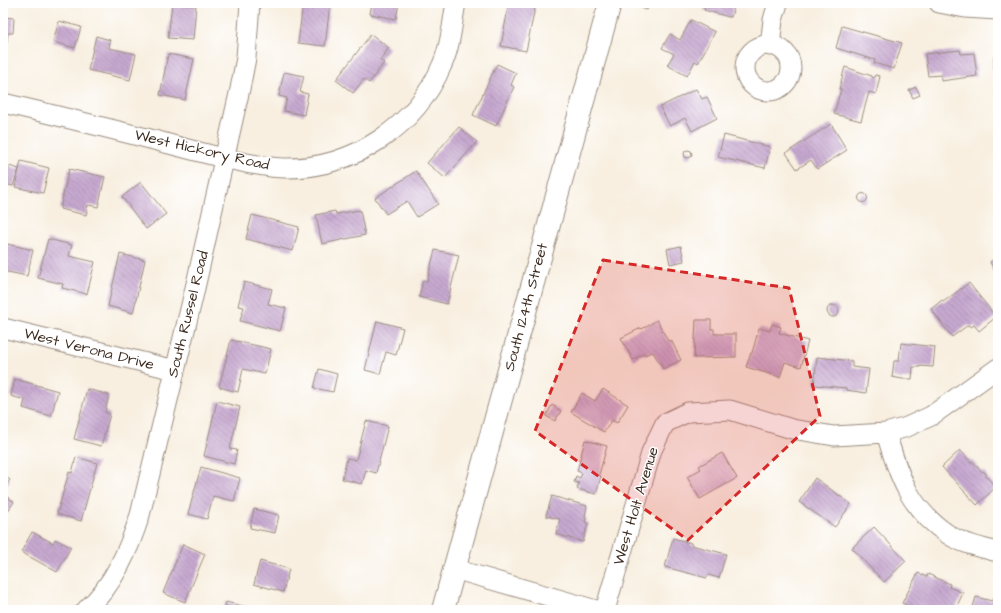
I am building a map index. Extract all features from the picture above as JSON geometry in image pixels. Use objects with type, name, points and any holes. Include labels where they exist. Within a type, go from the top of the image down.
[{"type":"street","name":"South Russel Road","points":[[86,610],[110,583],[135,530],[140,515],[225,158],[244,64],[250,3]]},
{"type":"street","name":"West Hickory Road","points":[[3,103],[225,158],[263,166],[306,168],[336,161],[361,151],[387,135],[404,121],[433,83],[443,64],[448,47],[456,3]]},
{"type":"street","name":"South 124th Street","points":[[443,610],[610,3]]},
{"type":"street","points":[[770,46],[773,20],[778,3]]},
{"type":"street","points":[[939,3],[965,8],[998,10]]},
{"type":"street","name":"West Verona Drive","points":[[3,328],[175,370]]},
{"type":"street","name":"West Holt Avenue","points":[[605,610],[652,450],[665,423],[688,412],[730,410],[792,429],[834,436],[886,433],[907,427],[931,416],[998,368]]},
{"type":"street","points":[[886,433],[896,466],[909,496],[928,518],[950,535],[976,546],[998,552]]},
{"type":"street","points":[[454,569],[596,610]]},
{"type":"highlighted area","points":[[603,260],[789,288],[820,416],[688,540],[535,431]]},
{"type":"building","points":[[303,3],[330,3],[325,46],[298,43]]},
{"type":"building","points":[[372,3],[399,3],[396,19],[370,14]]},
{"type":"building","points":[[509,3],[536,3],[526,51],[501,46]]},
{"type":"building","points":[[644,3],[650,3],[647,10],[642,9]]},
{"type":"building","points":[[706,3],[735,3],[731,17],[729,17],[704,10]]},
{"type":"building","points":[[172,4],[196,6],[193,40],[168,38]]},
{"type":"building","points":[[3,17],[14,18],[13,33],[8,33],[7,42],[3,41]]},
{"type":"building","points":[[691,20],[715,32],[698,63],[695,61],[687,76],[667,65],[674,54],[662,48],[670,34],[680,40]]},
{"type":"building","points":[[59,21],[81,27],[75,48],[53,42]]},
{"type":"building","points":[[842,26],[902,43],[894,69],[874,63],[875,60],[836,48]]},
{"type":"building","points":[[371,34],[389,48],[380,60],[384,63],[369,83],[364,79],[353,93],[336,80]]},
{"type":"building","points":[[96,36],[110,40],[109,48],[136,54],[130,80],[88,70]]},
{"type":"building","points":[[960,50],[961,54],[974,53],[977,76],[941,81],[941,75],[928,76],[925,54]]},
{"type":"building","points":[[168,54],[194,59],[185,100],[160,95]]},
{"type":"building","points":[[998,56],[998,80],[994,69],[994,57]]},
{"type":"building","points":[[497,64],[516,73],[511,85],[514,87],[496,126],[473,115]]},
{"type":"building","points":[[845,67],[874,78],[875,75],[880,76],[876,94],[869,92],[861,121],[834,114]]},
{"type":"building","points":[[284,72],[304,76],[300,92],[308,94],[304,115],[284,111],[287,98],[279,96]]},
{"type":"building","points":[[916,87],[920,95],[913,98],[909,90]]},
{"type":"building","points":[[696,89],[702,99],[707,97],[717,118],[692,131],[685,118],[670,126],[660,107]]},
{"type":"building","points":[[831,124],[847,150],[817,169],[811,160],[797,169],[786,153]]},
{"type":"building","points":[[459,127],[477,142],[445,178],[427,163]]},
{"type":"building","points":[[724,135],[770,147],[765,168],[718,157]]},
{"type":"building","points":[[686,150],[690,150],[692,154],[690,158],[686,158],[684,156],[684,152]]},
{"type":"building","points":[[21,161],[49,168],[43,193],[15,187]]},
{"type":"building","points":[[9,166],[19,169],[13,186],[4,184]]},
{"type":"building","points":[[69,169],[105,177],[98,207],[88,205],[86,215],[60,209]]},
{"type":"building","points":[[416,171],[438,204],[417,217],[407,201],[386,214],[375,198]]},
{"type":"building","points":[[141,182],[166,214],[146,229],[122,197]]},
{"type":"building","points":[[861,194],[865,194],[867,198],[865,202],[861,202],[859,200],[859,196]]},
{"type":"building","points":[[360,210],[365,235],[322,244],[316,215],[335,211],[336,214]]},
{"type":"building","points":[[252,215],[299,227],[293,251],[246,239]]},
{"type":"building","points":[[48,239],[72,245],[69,256],[95,262],[87,294],[62,288],[63,284],[38,278]]},
{"type":"building","points":[[3,243],[33,250],[27,276],[3,271]]},
{"type":"building","points":[[681,246],[684,261],[670,264],[667,249]]},
{"type":"building","points":[[435,250],[459,255],[447,304],[419,297],[423,280],[427,281]]},
{"type":"building","points":[[120,254],[145,260],[133,313],[108,306]]},
{"type":"building","points":[[998,258],[998,278],[990,262]]},
{"type":"building","points":[[244,282],[272,289],[268,304],[286,308],[280,331],[240,321],[244,307],[238,306]]},
{"type":"building","points":[[969,283],[996,317],[979,331],[974,325],[971,327],[968,325],[952,337],[931,309],[942,300],[943,302]]},
{"type":"building","points":[[833,305],[837,307],[839,311],[837,315],[833,317],[829,315],[827,311],[829,307]]},
{"type":"building","points":[[657,320],[668,341],[671,340],[681,360],[663,369],[653,352],[643,354],[633,360],[621,338],[641,328],[642,329]]},
{"type":"building","points":[[696,320],[711,320],[711,329],[714,329],[714,334],[736,334],[736,357],[694,358]]},
{"type":"building","points":[[377,321],[403,328],[396,355],[386,352],[380,374],[365,370]]},
{"type":"building","points":[[772,324],[781,327],[779,333],[808,341],[801,367],[785,362],[780,377],[746,367],[752,353],[759,328],[770,331]]},
{"type":"building","points":[[231,340],[271,349],[265,374],[243,369],[238,392],[219,387]]},
{"type":"building","points":[[901,343],[935,347],[933,367],[913,367],[912,379],[892,377],[894,361],[899,361]]},
{"type":"building","points":[[817,357],[852,361],[852,367],[869,369],[866,393],[846,390],[846,388],[814,385]]},
{"type":"building","points":[[319,369],[337,374],[333,392],[314,388]]},
{"type":"building","points":[[15,379],[58,391],[51,416],[23,408],[25,400],[11,396]]},
{"type":"building","points":[[87,389],[109,395],[105,412],[110,414],[101,446],[74,439]]},
{"type":"building","points":[[603,389],[628,405],[617,423],[612,420],[604,432],[571,412],[582,393],[595,401]]},
{"type":"building","points":[[217,401],[240,407],[230,449],[237,450],[234,464],[204,456]]},
{"type":"building","points":[[552,405],[561,411],[555,421],[546,416]]},
{"type":"building","points":[[366,421],[388,426],[376,473],[366,470],[362,484],[342,479],[347,458],[356,460]]},
{"type":"building","points":[[585,440],[607,446],[599,475],[601,476],[596,494],[577,489],[579,483],[574,482],[576,476],[580,478],[582,473],[577,471]]},
{"type":"building","points":[[960,450],[981,471],[986,473],[986,476],[996,487],[977,505],[942,467]]},
{"type":"building","points":[[722,453],[737,478],[700,499],[687,477],[701,469],[699,466]]},
{"type":"building","points":[[76,457],[97,463],[81,521],[57,514],[69,472],[72,473]]},
{"type":"building","points":[[201,467],[240,478],[234,501],[213,496],[207,519],[188,514]]},
{"type":"building","points":[[3,475],[10,480],[3,490]]},
{"type":"building","points":[[815,478],[851,504],[835,527],[799,502]]},
{"type":"building","points":[[3,494],[14,502],[3,518]]},
{"type":"building","points":[[552,496],[587,506],[585,522],[588,523],[583,542],[556,534],[560,519],[546,516]]},
{"type":"building","points":[[254,509],[279,515],[275,533],[250,528]]},
{"type":"building","points":[[874,527],[906,561],[884,582],[852,548]]},
{"type":"building","points":[[32,532],[53,543],[55,539],[71,547],[57,572],[21,552]]},
{"type":"building","points":[[673,538],[691,543],[691,545],[726,554],[719,578],[708,575],[707,578],[665,567]]},
{"type":"building","points":[[183,544],[205,554],[185,602],[163,593]]},
{"type":"building","points":[[260,561],[289,569],[283,592],[254,584]]},
{"type":"building","points":[[918,573],[927,577],[928,574],[950,584],[949,587],[963,593],[955,610],[918,610],[902,603]]},
{"type":"building","points":[[976,597],[992,601],[993,598],[998,600],[998,610],[972,610]]},
{"type":"building","points":[[226,602],[250,608],[249,610],[224,610]]}]
